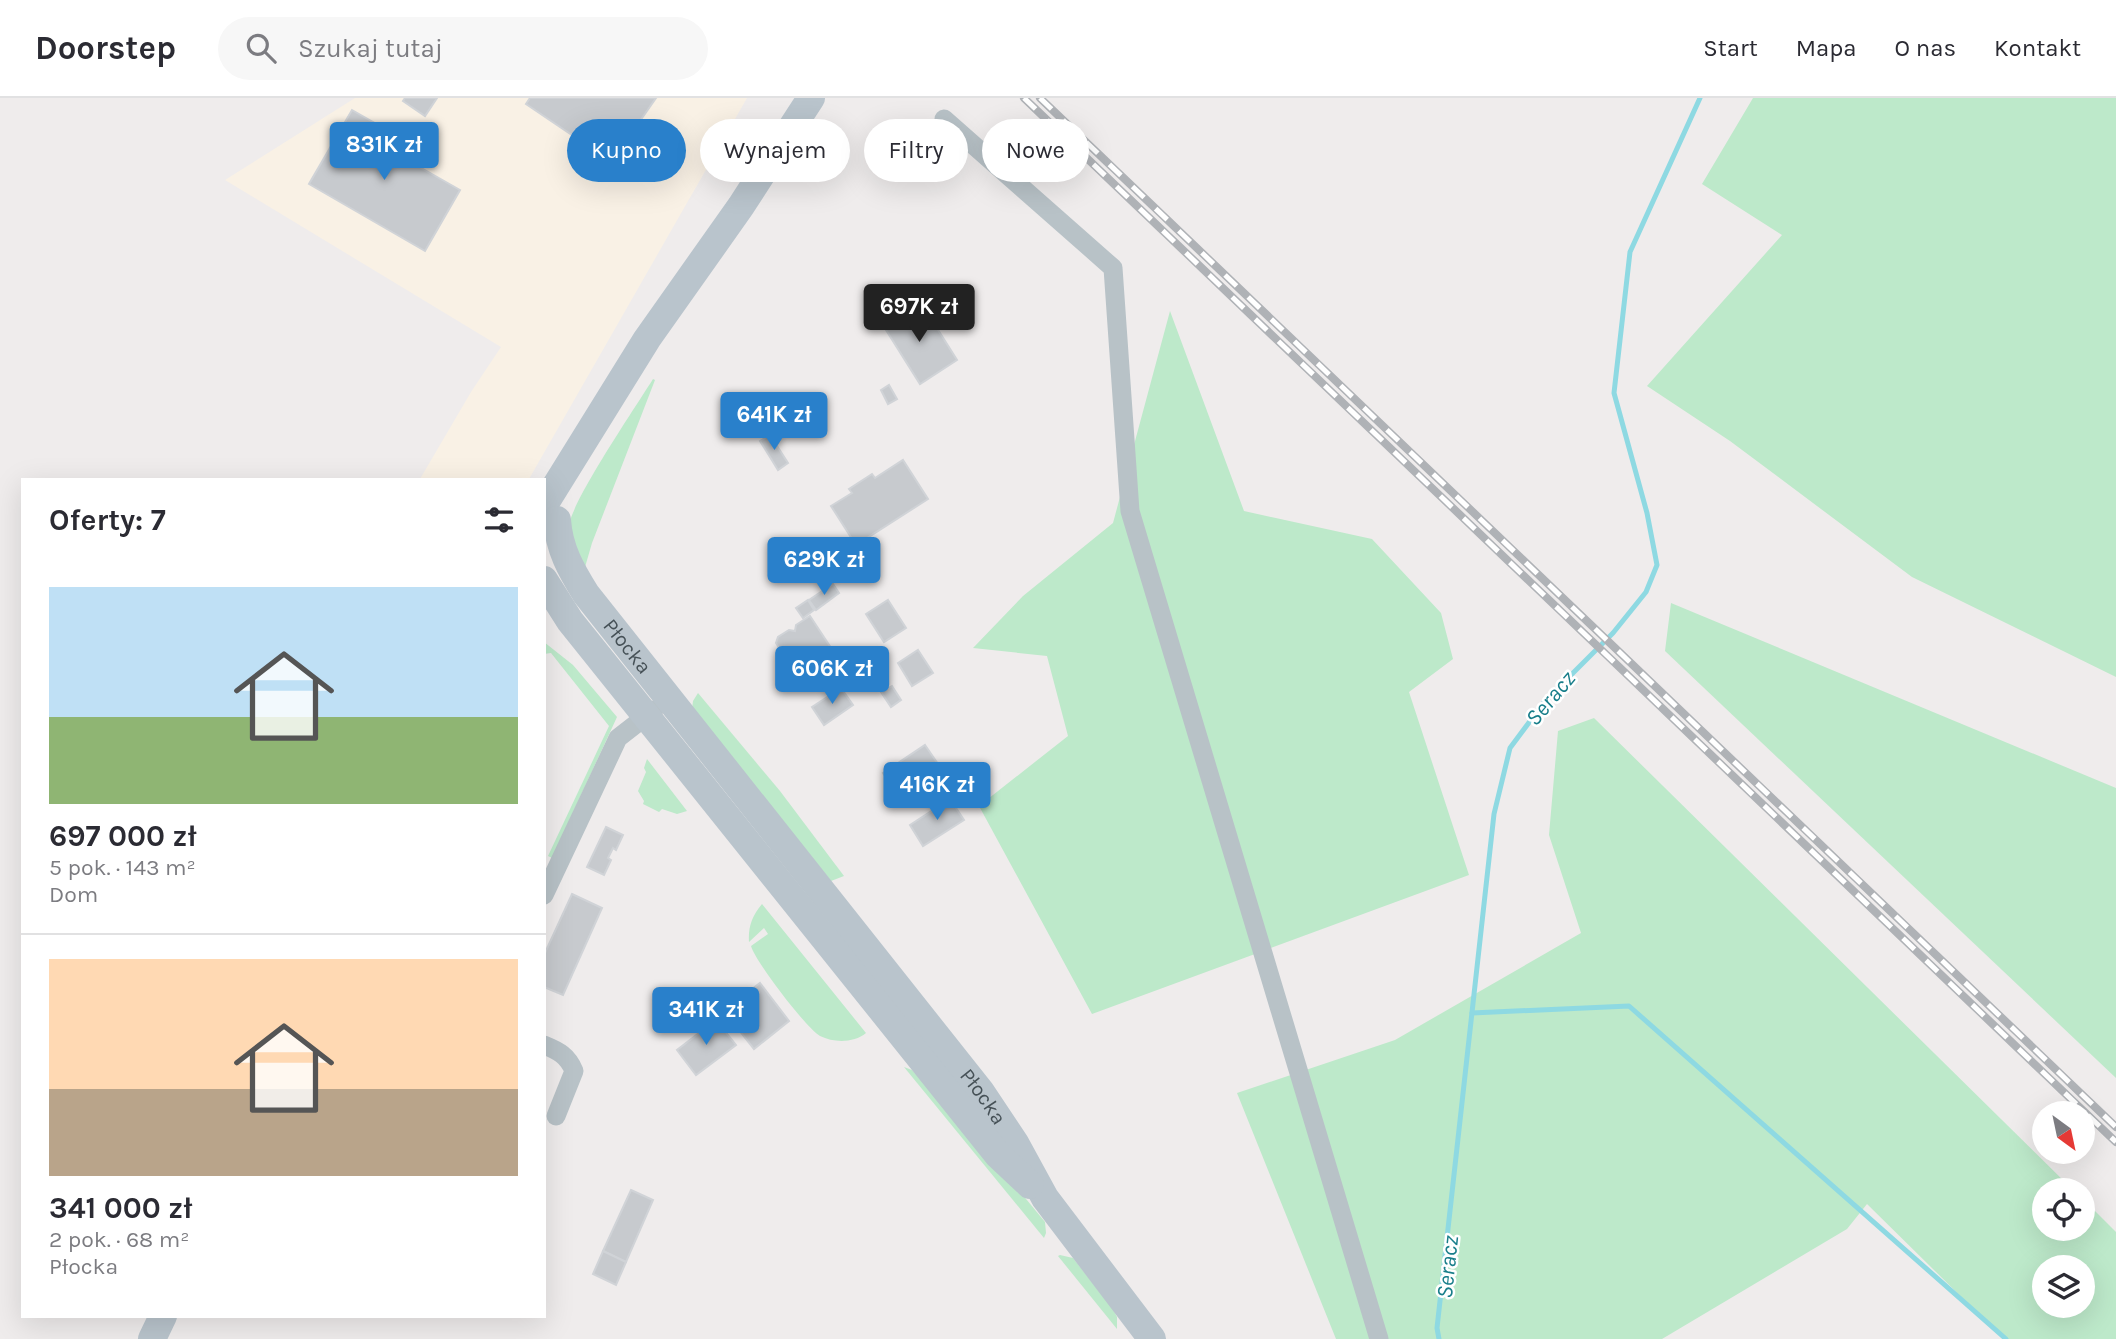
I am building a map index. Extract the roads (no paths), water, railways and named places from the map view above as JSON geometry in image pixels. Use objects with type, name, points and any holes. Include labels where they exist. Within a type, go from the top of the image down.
[{"type":"street","points":[[548,521],[648,340],[741,206],[811,98]]},
{"type":"street","points":[[968,140],[1113,268],[1130,511],[1379,1339]]},
{"type":"street","name":"Płocka","points":[[548,521],[568,564],[657,708],[770,872],[998,1156],[1045,1198]]},
{"type":"street","name":"Płocka","points":[[546,558],[586,594]]},
{"type":"street","name":"Płocka","points":[[546,583],[570,621],[657,708],[792,853],[911,1003],[981,1092],[1015,1143],[1045,1198],[1141,1335]]},
{"type":"street","name":"Płocka","points":[[546,608],[570,621]]},
{"type":"street","points":[[546,891],[618,738],[657,708]]},
{"type":"street","points":[[770,872],[792,853]]},
{"type":"street","points":[[894,1028],[911,1003]]},
{"type":"street","points":[[546,1046],[562,1053],[574,1071],[556,1116]]},
{"type":"street","points":[[134,1339],[143,1318]]},
{"type":"street","points":[[152,1339],[162,1318]]},
{"type":"waterway","name":"Seracz","points":[[1439,1339],[1437,1328],[1494,814],[1510,748],[1545,701],[1613,633],[1646,592],[1657,565],[1647,513],[1614,393],[1630,252],[1700,98]]},
{"type":"waterway","points":[[1472,1013],[1629,1006],[2006,1339]]},
{"type":"railway","points":[[1024,98],[2116,1142]]},
{"type":"railway","points":[[1040,98],[2116,1127]]}]
